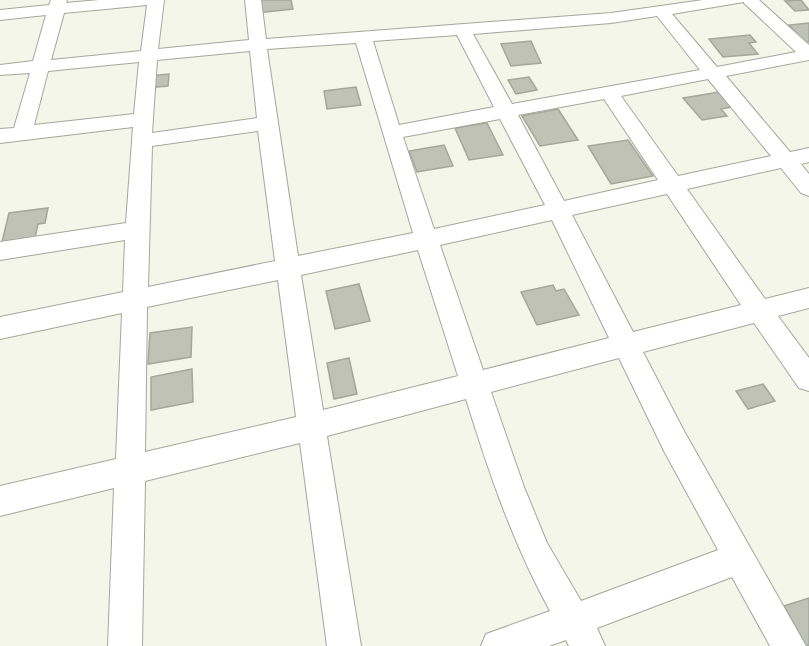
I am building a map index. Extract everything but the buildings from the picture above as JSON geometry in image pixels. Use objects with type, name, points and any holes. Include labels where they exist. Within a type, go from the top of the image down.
[{"type":"street","points":[[0,15],[58,4],[147,0]]},
{"type":"street","points":[[125,646],[137,230],[149,54],[156,0]]},
{"type":"street","points":[[253,0],[256,45],[288,268],[314,426],[344,646]]},
{"type":"street","points":[[616,0],[636,15]]},
{"type":"street","points":[[0,70],[149,54],[636,15],[710,1],[737,0]]},
{"type":"street","points":[[750,0],[809,55]]},
{"type":"street","points":[[22,133],[58,4]]},
{"type":"street","points":[[661,11],[809,188]]},
{"type":"street","points":[[462,28],[559,211],[626,347],[789,646]]},
{"type":"street","points":[[363,36],[391,133],[509,488],[536,554],[581,633]]},
{"type":"street","points":[[391,133],[809,55]]},
{"type":"street","points":[[609,92],[759,312],[809,379]]},
{"type":"street","points":[[0,136],[22,133],[143,130],[267,123]]},
{"type":"street","points":[[0,328],[559,211],[809,155]]},
{"type":"street","points":[[0,251],[137,230]]},
{"type":"street","points":[[0,501],[314,426],[809,298]]},
{"type":"street","points":[[498,646],[581,633],[740,558]]}]
